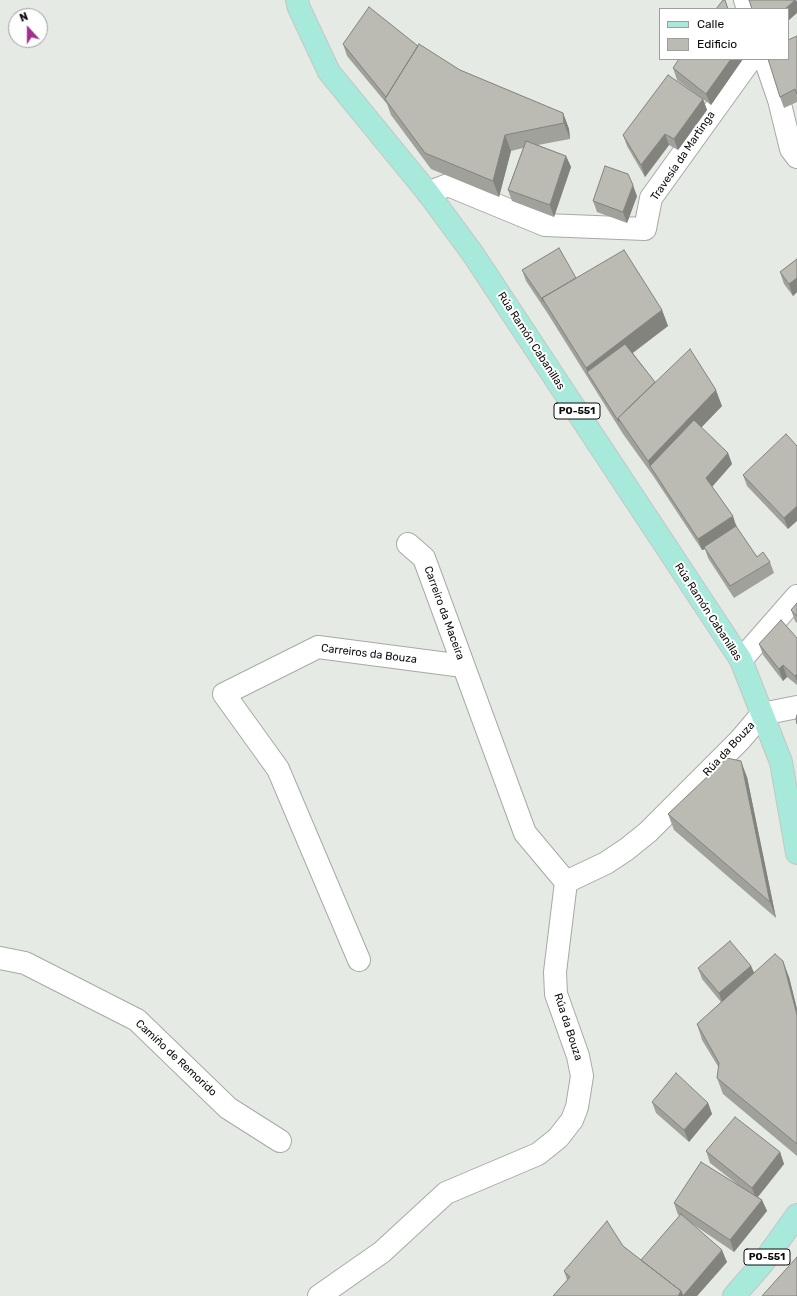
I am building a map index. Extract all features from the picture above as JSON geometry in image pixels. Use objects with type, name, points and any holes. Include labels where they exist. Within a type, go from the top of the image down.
[{"type":"main road","name":"Rúa Ramón Cabanillas","points":[[297,0],[299,8],[329,72],[428,193],[473,254],[741,660],[781,762],[797,853]]},
{"type":"main road","name":"PO-551","points":[[734,1296],[762,1264],[797,1215]]},
{"type":"street","name":"Travesía da Martinga","points":[[428,193],[448,185],[545,225],[645,229],[651,198],[750,60]]},
{"type":"street","points":[[765,60],[779,100],[791,149],[797,157]]},
{"type":"street","name":"Carreiro da Maceira","points":[[408,544],[424,558],[463,666]]},
{"type":"street","points":[[741,660],[797,596]]},
{"type":"street","name":"Carreiros da Bouza","points":[[359,960],[278,769],[224,694],[318,647],[463,666]]},
{"type":"street","points":[[463,666],[525,833],[566,882]]},
{"type":"street","points":[[762,714],[797,707]]},
{"type":"street","name":"Rúa da Bouza","points":[[319,1296],[382,1252],[446,1193],[538,1154],[558,1138],[572,1120],[577,1107],[582,1076],[578,1056],[556,994],[555,972],[566,882],[606,863],[627,849],[648,832],[740,740],[762,714]]},
{"type":"street","name":"Camiño de Remorido","points":[[0,958],[25,963],[137,1020],[228,1108],[280,1140]]},
{"type":"building","points":[[723,0],[725,0],[728,8],[717,8]]},
{"type":"building","points":[[749,0],[795,0],[786,8],[752,8]]},
{"type":"building","points":[[369,7],[418,46],[386,97],[343,44]]},
{"type":"building","points":[[797,36],[797,94],[795,89],[780,97],[768,60],[789,60],[789,40]]},
{"type":"building","points":[[419,44],[460,70],[563,113],[564,123],[505,135],[493,181],[425,153],[385,99]]},
{"type":"building","points":[[678,60],[730,60],[706,94],[673,68]]},
{"type":"building","points":[[668,75],[703,99],[674,139],[665,134],[641,165],[623,135]]},
{"type":"building","points":[[526,141],[566,156],[550,205],[508,190]]},
{"type":"building","points":[[605,166],[628,174],[633,185],[623,212],[593,201]]},
{"type":"building","points":[[559,248],[576,278],[542,298],[544,302],[522,270]]},
{"type":"building","points":[[624,250],[662,310],[586,368],[542,298]]},
{"type":"building","points":[[797,259],[797,278],[789,284],[780,272]]},
{"type":"building","points":[[625,344],[655,382],[618,418],[619,422],[587,372]]},
{"type":"building","points":[[690,349],[716,390],[648,461],[618,418]]},
{"type":"building","points":[[694,420],[728,453],[706,478],[733,516],[698,539],[650,466]]},
{"type":"building","points":[[786,434],[797,446],[797,506],[784,518],[743,475]]},
{"type":"building","points":[[736,526],[757,557],[763,552],[770,562],[730,586],[704,547]]},
{"type":"building","points":[[797,603],[797,616],[791,610]]},
{"type":"building","points":[[781,620],[797,638],[797,674],[795,676],[783,665],[779,669],[759,644]]},
{"type":"building","points":[[727,758],[741,761],[770,902],[668,814]]},
{"type":"building","points":[[730,941],[751,966],[719,993],[698,968]]},
{"type":"building","points":[[775,954],[783,961],[797,1015],[797,1144],[717,1078],[719,1063],[697,1024]]},
{"type":"building","points":[[676,1073],[708,1103],[684,1130],[652,1102]]},
{"type":"building","points":[[735,1117],[780,1152],[752,1188],[706,1151]]},
{"type":"building","points":[[701,1162],[762,1200],[730,1240],[674,1203]]},
{"type":"building","points":[[681,1214],[722,1250],[683,1296],[681,1291],[641,1260]]},
{"type":"building","points":[[607,1221],[623,1246],[681,1291],[678,1296],[553,1296],[570,1277],[564,1271]]},
{"type":"building","points":[[797,1257],[797,1296],[762,1296]]}]
